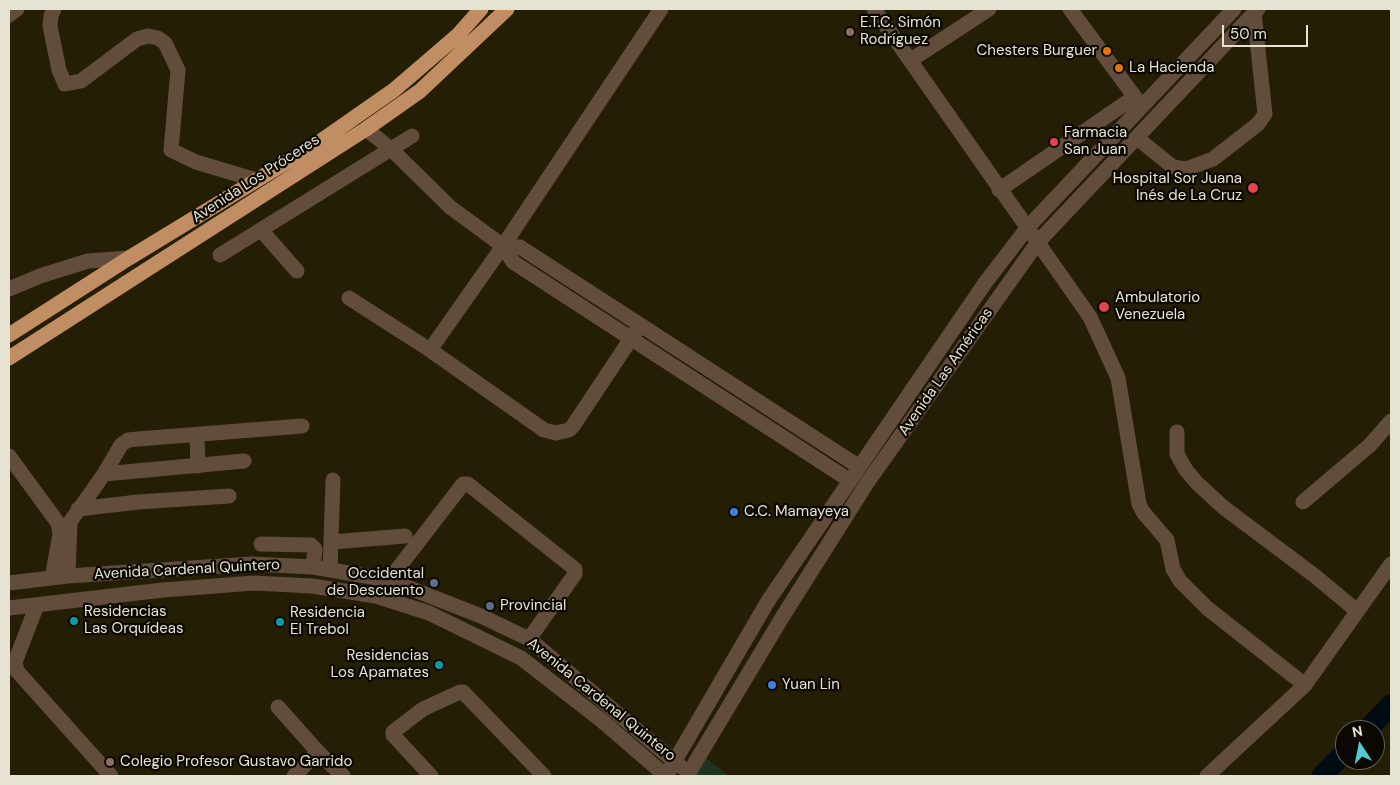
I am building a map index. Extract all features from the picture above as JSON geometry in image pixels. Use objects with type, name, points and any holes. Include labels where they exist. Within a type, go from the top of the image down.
[{"type":"highway","name":"Avenida Los Próceres","points":[[9,335],[129,258],[321,141],[394,90],[458,35],[482,9]]},
{"type":"highway","name":"Avenida Los Próceres","points":[[9,358],[366,129],[420,91],[507,9]]},
{"type":"street","points":[[9,15],[17,9]]},
{"type":"street","points":[[54,9],[50,16],[50,26],[59,70],[65,84],[81,81],[138,39],[148,36],[158,38],[165,43],[178,70],[171,150],[196,162],[256,180]]},
{"type":"street","points":[[430,350],[503,246],[661,9]]},
{"type":"street","points":[[874,9],[912,60],[999,190],[1028,227],[1090,317],[1118,378],[1139,504],[1143,512],[1167,540],[1173,569],[1180,581],[1207,608],[1305,684]]},
{"type":"street","points":[[912,60],[989,9]]},
{"type":"street","points":[[999,190],[1143,107],[1070,9]]},
{"type":"street","name":"Avenida Las Américas","points":[[666,776],[768,601],[858,466],[985,283],[1028,227],[1234,9]]},
{"type":"street","points":[[1137,138],[1174,167],[1186,169],[1213,159],[1258,124],[1265,114],[1256,11]]},
{"type":"street","name":"Avenida Las Américas","points":[[689,775],[783,616],[867,483],[1038,242],[1137,138],[1143,107],[1256,11]]},
{"type":"street","points":[[366,129],[391,149],[450,207],[503,246],[513,262],[630,340],[849,480]]},
{"type":"street","points":[[220,255],[412,136]]},
{"type":"street","points":[[261,230],[297,271]]},
{"type":"street","points":[[503,246],[520,246],[640,325],[755,397],[858,466]]},
{"type":"street","points":[[9,289],[40,276],[88,261],[129,258]]},
{"type":"street","points":[[349,298],[430,350],[544,430],[556,433],[574,426],[640,325]]},
{"type":"street","points":[[1304,502],[1370,445],[1391,421]]},
{"type":"street","points":[[68,576],[70,522],[104,474],[121,445],[128,440],[302,426]]},
{"type":"street","points":[[1176,432],[1177,454],[1186,470],[1197,483],[1223,507],[1315,576],[1357,611]]},
{"type":"street","points":[[197,435],[198,466]]},
{"type":"street","points":[[9,456],[58,523],[60,534],[52,578]]},
{"type":"street","points":[[104,474],[244,461]]},
{"type":"street","points":[[330,570],[333,480]]},
{"type":"street","points":[[390,580],[463,484],[468,484],[575,569],[575,574],[529,639]]},
{"type":"street","points":[[78,509],[138,502],[230,496]]},
{"type":"street","points":[[332,542],[405,536]]},
{"type":"street","points":[[261,544],[311,545],[315,549],[313,568]]},
{"type":"street","name":"Avenida Cardenal Quintero","points":[[9,583],[68,576],[252,564],[313,568],[390,580],[472,612],[529,639],[689,775]]},
{"type":"street","points":[[1207,776],[1305,684],[1391,564]]},
{"type":"street","name":"Avenida Cardenal Quintero","points":[[9,608],[163,590],[254,583],[312,586],[376,596],[429,613],[521,658],[601,720],[666,776]]},
{"type":"street","points":[[37,605],[15,662],[17,670],[111,776]]},
{"type":"street","points":[[430,776],[393,736],[393,732],[423,708],[462,692],[544,776]]},
{"type":"street","points":[[278,707],[318,752],[343,776]]},
{"type":"street","points":[[294,776],[318,752]]},
{"type":"green space","points":[[701,754],[729,776],[693,776]]},
{"type":"waterway","points":[[1377,720],[1391,705]]},
{"type":"waterway","points":[[1322,776],[1335,762]]},
{"type":"place","name":"E.T.C. Simón Rodríguez","points":[[850,32]]},
{"type":"place","name":"Chesters Burguer","points":[[1107,51]]},
{"type":"place","name":"La Hacienda","points":[[1119,68]]},
{"type":"place","name":"Farmacia San Juan","points":[[1054,142]]},
{"type":"place","name":"Hospital Sor Juana Inés de La Cruz","points":[[1253,188]]},
{"type":"place","name":"Ambulatorio Venezuela","points":[[1104,307]]},
{"type":"place","name":"C.C. Mamayeya","points":[[734,512]]},
{"type":"place","name":"Occidental de Descuento","points":[[434,583]]},
{"type":"place","name":"Provincial","points":[[490,606]]},
{"type":"place","name":"Residencias Las Orquídeas","points":[[74,621]]},
{"type":"place","name":"Residencia El Trebol","points":[[280,622]]},
{"type":"place","name":"Residencias Los Apamates","points":[[439,665]]},
{"type":"place","name":"Yuan Lin","points":[[772,685]]},
{"type":"place","name":"Colegio Profesor Gustavo Garrido","points":[[110,762]]}]
